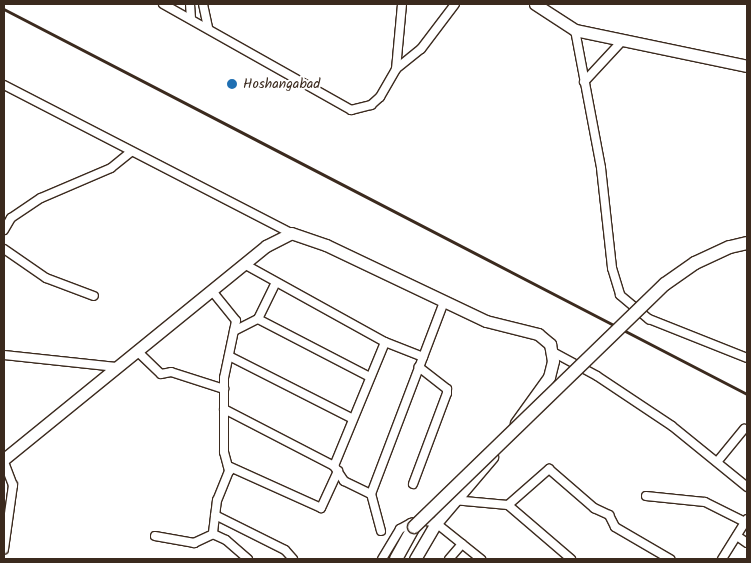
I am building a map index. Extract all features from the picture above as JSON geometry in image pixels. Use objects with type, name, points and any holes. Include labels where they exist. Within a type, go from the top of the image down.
[{"type":"main road","points":[[535,4],[575,30],[747,66]]},
{"type":"main road","points":[[4,460],[266,246],[291,232],[326,245],[486,321],[538,334],[550,344],[553,360],[549,377],[484,468],[454,500],[436,523],[415,559]]},
{"type":"main road","points":[[396,559],[414,527],[665,284],[696,263],[730,247],[747,243]]},
{"type":"street","points":[[163,4],[351,110],[371,105],[380,98],[396,69],[421,49],[455,4]]},
{"type":"street","points":[[190,4],[191,19]]},
{"type":"street","points":[[203,4],[208,28]]},
{"type":"street","points":[[396,69],[402,4]]},
{"type":"street","points":[[575,30],[601,168],[612,268],[620,295],[649,319],[747,358]]},
{"type":"street","points":[[584,82],[622,41]]},
{"type":"street","points":[[4,85],[131,152],[291,232]]},
{"type":"street","points":[[4,230],[7,217],[41,198],[111,168],[131,152]]},
{"type":"street","points":[[4,248],[46,278],[94,296]]},
{"type":"street","points":[[244,264],[276,284],[385,342],[423,357]]},
{"type":"street","points":[[234,331],[258,319],[276,284]]},
{"type":"street","points":[[212,291],[236,321],[224,389],[228,466],[215,515],[213,534]]},
{"type":"street","points":[[381,530],[371,494],[444,302]]},
{"type":"street","points":[[258,319],[370,377]]},
{"type":"street","points":[[228,466],[321,508],[353,419],[385,342]]},
{"type":"street","points":[[137,351],[161,374],[171,372],[224,389]]},
{"type":"street","points":[[551,351],[597,376],[665,420],[747,487]]},
{"type":"street","points":[[4,355],[116,367]]},
{"type":"street","points":[[229,356],[353,419]]},
{"type":"street","points":[[413,484],[447,393],[447,389],[419,367]]},
{"type":"street","points":[[224,409],[336,469],[344,481],[371,494]]},
{"type":"street","points":[[717,462],[744,429]]},
{"type":"street","points":[[4,460],[13,485],[4,549]]},
{"type":"street","points":[[508,505],[549,469],[594,508],[609,515],[615,527],[670,559]]},
{"type":"street","points":[[646,496],[705,502],[746,521],[722,559]]},
{"type":"street","points":[[454,500],[508,505],[571,559]]},
{"type":"street","points":[[215,515],[286,550],[293,559]]},
{"type":"street","points":[[382,559],[400,529],[411,523],[436,523],[481,559]]},
{"type":"street","points":[[156,536],[194,543],[213,534]]},
{"type":"street","points":[[213,534],[226,540],[248,559]]},
{"type":"street","points":[[737,536],[747,543]]},
{"type":"street","points":[[449,559],[462,544]]},
{"type":"railway","points":[[4,9],[747,394]]},
{"type":"place","name":"Hoshangabad","points":[[232,84]]}]
